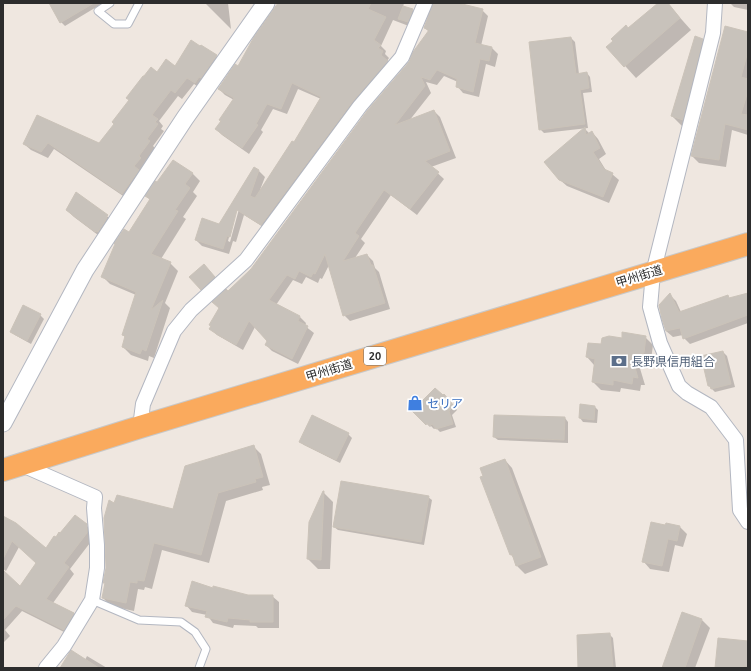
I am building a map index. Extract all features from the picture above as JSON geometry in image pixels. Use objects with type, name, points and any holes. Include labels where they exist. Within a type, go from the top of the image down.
[{"type":"highway","name":"甲州街道","points":[[11,467],[748,244]]},
{"type":"street","points":[[3,423],[85,270],[185,118],[266,3]]},
{"type":"street","points":[[140,427],[143,404],[174,331],[191,310],[246,260],[360,106],[402,57],[425,3]]},
{"type":"street","points":[[715,3],[713,33],[653,272],[650,307],[660,343],[679,386],[687,393],[711,406],[736,440],[740,510],[748,522]]},
{"type":"street","points":[[11,467],[95,497],[94,508],[97,568],[92,600],[64,646],[46,668]]},
{"type":"lane","points":[[110,3],[98,11],[114,24],[128,24],[139,3]]},
{"type":"lane","points":[[92,600],[139,620],[181,622],[195,632],[206,649],[199,668]]},
{"type":"building","points":[[49,3],[94,3],[60,23]]},
{"type":"building","points":[[278,3],[371,3],[368,9],[386,17],[374,40],[381,45],[378,48],[383,51],[381,55],[388,61],[353,101],[261,225],[237,210],[230,237],[227,236],[223,249],[195,240],[202,218],[219,224],[254,167],[259,170],[250,196],[255,198],[292,141],[294,142],[321,97],[292,83],[281,109],[267,104],[256,124],[258,125],[242,148],[215,129],[221,121],[219,120],[234,98],[218,89],[235,64],[238,66],[254,37]]},
{"type":"building","points":[[433,3],[458,3],[483,9],[475,43],[492,47],[489,61],[480,59],[473,92],[456,87],[457,79],[437,70],[430,80],[421,77],[425,86],[395,125],[434,110],[450,151],[425,161],[439,172],[410,209],[384,190],[355,233],[359,236],[343,261],[367,254],[371,265],[373,265],[385,303],[343,316],[325,254],[315,274],[313,273],[311,277],[299,271],[295,279],[287,275],[269,300],[300,316],[298,321],[308,326],[292,359],[265,345],[267,341],[249,321],[236,345],[209,329],[211,326],[209,325],[219,308],[212,302],[226,289],[228,291],[251,269],[367,111],[409,62],[413,52],[429,30],[424,28]]},
{"type":"building","points":[[658,3],[668,3],[680,18],[624,67],[606,47],[613,41],[611,39],[626,25],[628,28]]},
{"type":"building","points":[[403,6],[413,9],[408,22],[398,19]]},
{"type":"building","points":[[725,26],[748,32],[748,51],[741,77],[748,79],[748,91],[741,114],[748,115],[748,130],[725,124],[719,160],[691,156]]},
{"type":"building","points":[[695,36],[703,39],[683,120],[671,116]]},
{"type":"building","points":[[571,37],[576,74],[587,72],[589,88],[580,90],[585,124],[539,130],[529,42]]},
{"type":"building","points":[[191,40],[217,55],[201,78],[199,77],[195,83],[187,78],[175,93],[171,90],[152,115],[158,119],[155,122],[158,124],[147,139],[150,141],[139,156],[141,158],[134,166],[139,170],[122,194],[48,143],[41,152],[23,144],[37,115],[99,143],[114,124],[112,122],[129,100],[126,98],[151,67],[157,72],[166,59],[175,66]]},
{"type":"building","points":[[585,127],[586,135],[592,131],[600,148],[593,152],[604,169],[613,173],[603,197],[559,180],[544,162]]},
{"type":"building","points":[[173,160],[193,173],[185,184],[190,188],[175,210],[178,211],[151,254],[171,262],[151,310],[163,300],[146,351],[142,349],[140,354],[122,347],[125,336],[122,335],[136,292],[101,277],[115,244],[114,243],[124,229],[129,232],[150,199],[145,196],[155,181],[157,182]]},
{"type":"building","points":[[76,192],[108,215],[98,232],[95,232],[66,210]]},
{"type":"building","points":[[204,264],[215,277],[201,290],[189,277]]},
{"type":"building","points":[[670,293],[679,312],[728,295],[729,298],[748,293],[748,315],[683,339],[680,328],[666,331],[662,319],[659,305]]},
{"type":"building","points":[[23,305],[41,314],[27,341],[10,332]]},
{"type":"building","name":"長野県信用組合","points":[[622,332],[646,336],[644,353],[632,357],[638,378],[633,377],[632,384],[613,380],[613,385],[592,382],[595,359],[586,357],[588,343],[601,344],[602,338],[609,336],[622,338]]},
{"type":"building","points":[[723,351],[731,384],[711,389],[710,386],[708,386],[701,356]]},
{"type":"building","points":[[435,388],[443,395],[444,394],[454,406],[449,411],[453,424],[436,429],[432,424],[430,426],[427,423],[426,425],[412,411]]},
{"type":"building","points":[[580,404],[595,406],[594,420],[579,418]]},
{"type":"building","points":[[312,415],[349,433],[336,460],[299,442]]},
{"type":"building","points":[[494,415],[565,417],[564,440],[493,437]]},
{"type":"building","points":[[254,445],[263,477],[255,479],[256,482],[218,493],[201,555],[154,543],[144,581],[137,580],[137,583],[130,582],[126,603],[102,598],[106,568],[104,518],[109,500],[114,503],[117,495],[173,509],[185,466]]},
{"type":"building","points":[[505,459],[541,557],[516,566],[512,554],[510,555],[480,477],[483,476],[480,468]]},
{"type":"building","points":[[341,481],[429,496],[421,542],[333,527]]},
{"type":"building","points":[[323,491],[321,560],[307,559],[309,522]]},
{"type":"building","points":[[75,515],[87,524],[87,533],[64,563],[69,567],[46,599],[74,613],[64,630],[16,606],[3,620],[3,570],[20,586],[36,563],[12,541],[3,559],[3,516],[16,523],[46,548],[54,536],[56,537],[59,532],[60,533]]},
{"type":"building","points":[[651,522],[680,526],[677,541],[668,539],[662,566],[642,562]]},
{"type":"building","points":[[192,581],[213,588],[213,586],[248,595],[273,595],[273,622],[250,622],[250,620],[228,618],[227,622],[205,617],[207,611],[185,606]]},
{"type":"building","points":[[682,612],[702,619],[685,668],[662,668]]},
{"type":"building","points":[[610,633],[613,668],[578,668],[577,635]]},
{"type":"building","points":[[718,638],[748,641],[748,666],[744,666],[743,668],[715,668]]},
{"type":"building","points":[[71,650],[99,668],[60,668]]},
{"type":"place","name":"長野県信用組合","points":[[619,361]]},
{"type":"place","name":"セリア","points":[[415,403]]}]
